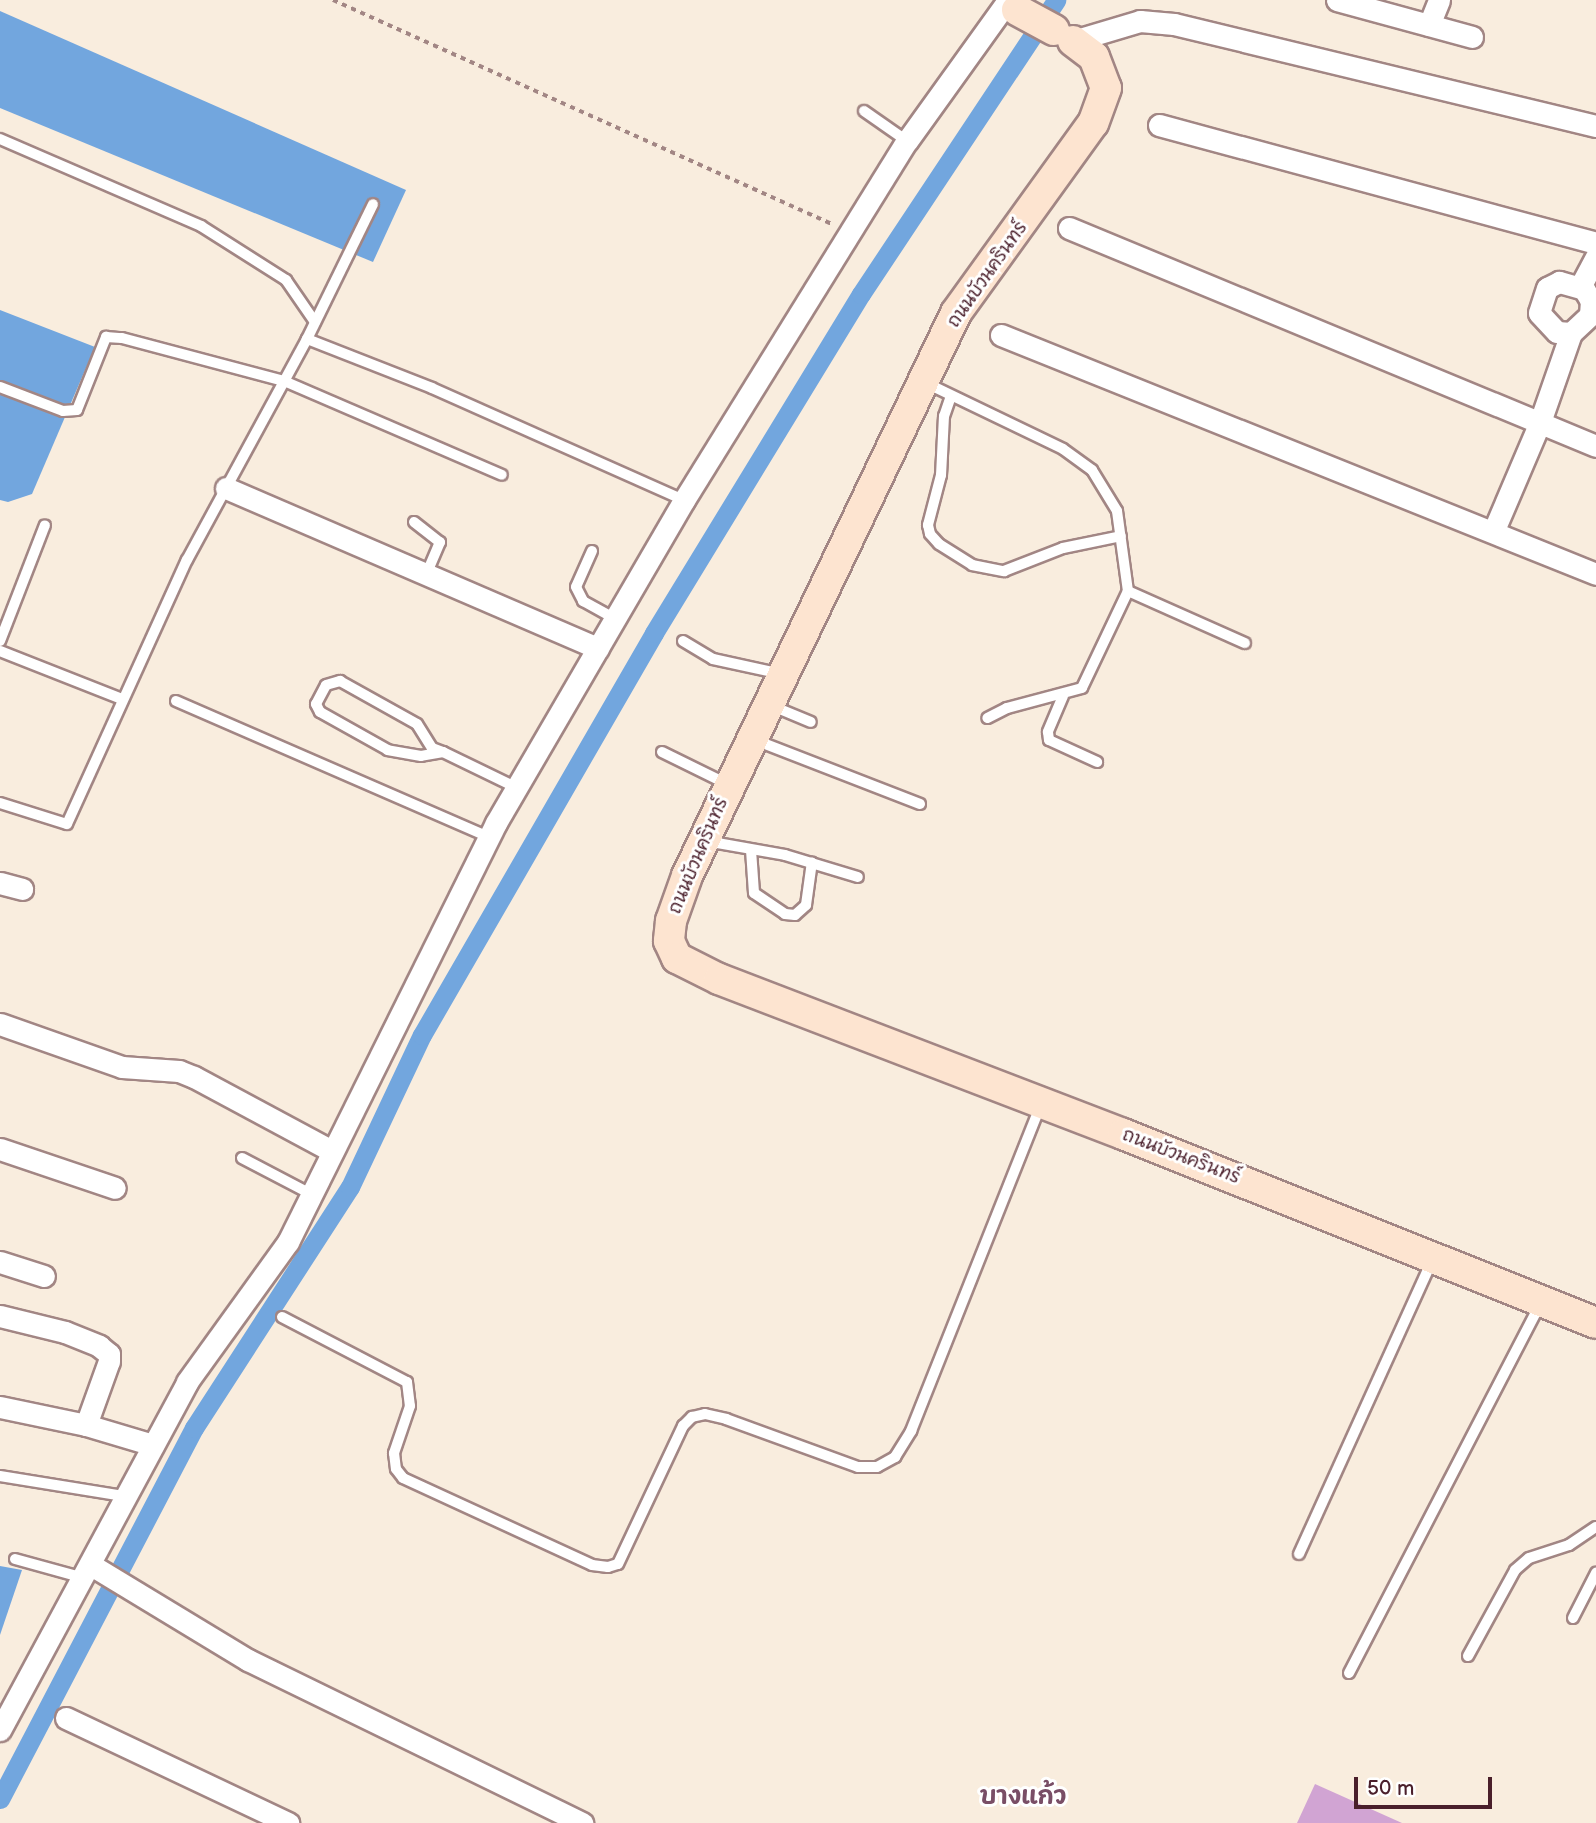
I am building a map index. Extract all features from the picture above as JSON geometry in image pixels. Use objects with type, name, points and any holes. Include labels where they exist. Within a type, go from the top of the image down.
[{"type":"street","points":[[1337,0],[1472,37]]},
{"type":"street","points":[[1429,25],[1439,0]]},
{"type":"street","points":[[0,1730],[89,1569],[123,1496],[187,1382],[288,1242],[489,837],[684,500],[907,141],[1009,4]]},
{"type":"street","name":"ถนนบัวนครินทร์","points":[[1009,4],[1094,57],[1106,88],[1093,123],[956,313],[704,840],[671,920],[670,941],[677,958],[719,979],[1434,1256],[1596,1323]]},
{"type":"street","points":[[1064,36],[1140,21],[1174,24],[1596,126]]},
{"type":"street","points":[[1158,125],[1596,243]]},
{"type":"street","points":[[1069,228],[1596,446]]},
{"type":"street","points":[[1589,299],[1559,282],[1547,288],[1540,300],[1539,313],[1546,325],[1557,332],[1571,333],[1583,327],[1589,299],[1596,257]]},
{"type":"street","points":[[1493,530],[1541,422],[1571,333]]},
{"type":"street","points":[[1001,335],[1316,464],[1493,530],[1596,574]]},
{"type":"street","points":[[226,488],[598,648]]},
{"type":"street","points":[[0,883],[22,890]]},
{"type":"street","points":[[0,1024],[122,1067],[179,1071],[332,1151]]},
{"type":"street","points":[[0,1149],[115,1188]]},
{"type":"street","points":[[0,1262],[44,1276]]},
{"type":"street","points":[[0,1316],[65,1332],[108,1354],[86,1424]]},
{"type":"street","points":[[0,1407],[86,1424],[153,1445]]},
{"type":"street","points":[[89,1569],[124,1582],[200,1633],[248,1660],[582,1823]]},
{"type":"street","points":[[66,1718],[288,1823]]},
{"type":"lane","points":[[864,111],[907,141]]},
{"type":"lane","points":[[0,139],[201,226],[286,280],[315,322]]},
{"type":"lane","points":[[0,803],[67,824],[187,559],[307,339],[373,204]]},
{"type":"lane","points":[[0,387],[63,411],[77,410],[106,337],[284,381],[502,475]]},
{"type":"lane","points":[[307,339],[432,388],[684,500]]},
{"type":"lane","points":[[924,382],[1063,449],[1092,470],[1107,488],[1121,537],[1128,591],[1082,688],[1063,696],[1007,708],[987,718]]},
{"type":"lane","points":[[951,396],[943,426],[941,475],[928,525],[939,544],[972,565],[1004,571],[1063,548],[1121,537]]},
{"type":"lane","points":[[414,522],[440,542],[426,575]]},
{"type":"lane","points":[[0,641],[45,525]]},
{"type":"lane","points":[[592,551],[576,587],[583,601],[615,619]]},
{"type":"lane","points":[[1128,591],[1245,643]]},
{"type":"lane","points":[[683,641],[713,659],[765,667],[785,675]]},
{"type":"lane","points":[[0,651],[122,699]]},
{"type":"lane","points":[[443,752],[421,756],[388,750],[320,712],[316,705],[326,685],[340,681],[417,724],[427,742],[443,752],[517,788]]},
{"type":"lane","points":[[1063,696],[1048,732],[1049,740],[1097,762]]},
{"type":"lane","points":[[176,701],[489,837]]},
{"type":"lane","points":[[770,705],[811,722]]},
{"type":"lane","points":[[753,739],[920,804]]},
{"type":"lane","points":[[662,752],[730,786]]},
{"type":"lane","points":[[704,840],[812,862],[858,877]]},
{"type":"lane","points":[[751,850],[754,893],[785,914],[795,915],[806,905],[812,862]]},
{"type":"lane","points":[[282,1317],[407,1382],[410,1405],[394,1453],[396,1469],[403,1478],[592,1565],[608,1567],[618,1564],[683,1426],[692,1417],[705,1414],[726,1419],[858,1467],[877,1467],[895,1457],[911,1431],[1042,1103]]},
{"type":"lane","points":[[242,1158],[311,1194]]},
{"type":"lane","points":[[1299,1555],[1434,1256]]},
{"type":"lane","points":[[1349,1673],[1543,1299]]},
{"type":"lane","points":[[0,1476],[123,1496]]},
{"type":"lane","points":[[1468,1656],[1516,1570],[1529,1558],[1569,1545],[1596,1527]]},
{"type":"lane","points":[[15,1559],[89,1569]]},
{"type":"lane","points":[[1573,1618],[1596,1573]]},
{"type":"path","points":[[333,0],[849,232]]},
{"type":"water","points":[[0,11],[406,190],[373,262],[0,108]]},
{"type":"water","points":[[0,310],[95,347],[32,494],[8,502],[0,500]]},
{"type":"water","points":[[0,1566],[22,1570],[0,1635]]},
{"type":"building","points":[[1315,1784],[1402,1823],[1297,1823]]},
{"type":"waterway","points":[[0,1799],[194,1428],[350,1187],[422,1035],[654,633],[861,294],[1056,0]]},
{"type":"district","name":"บางแก้ว","points":[[1023,1797]]}]
